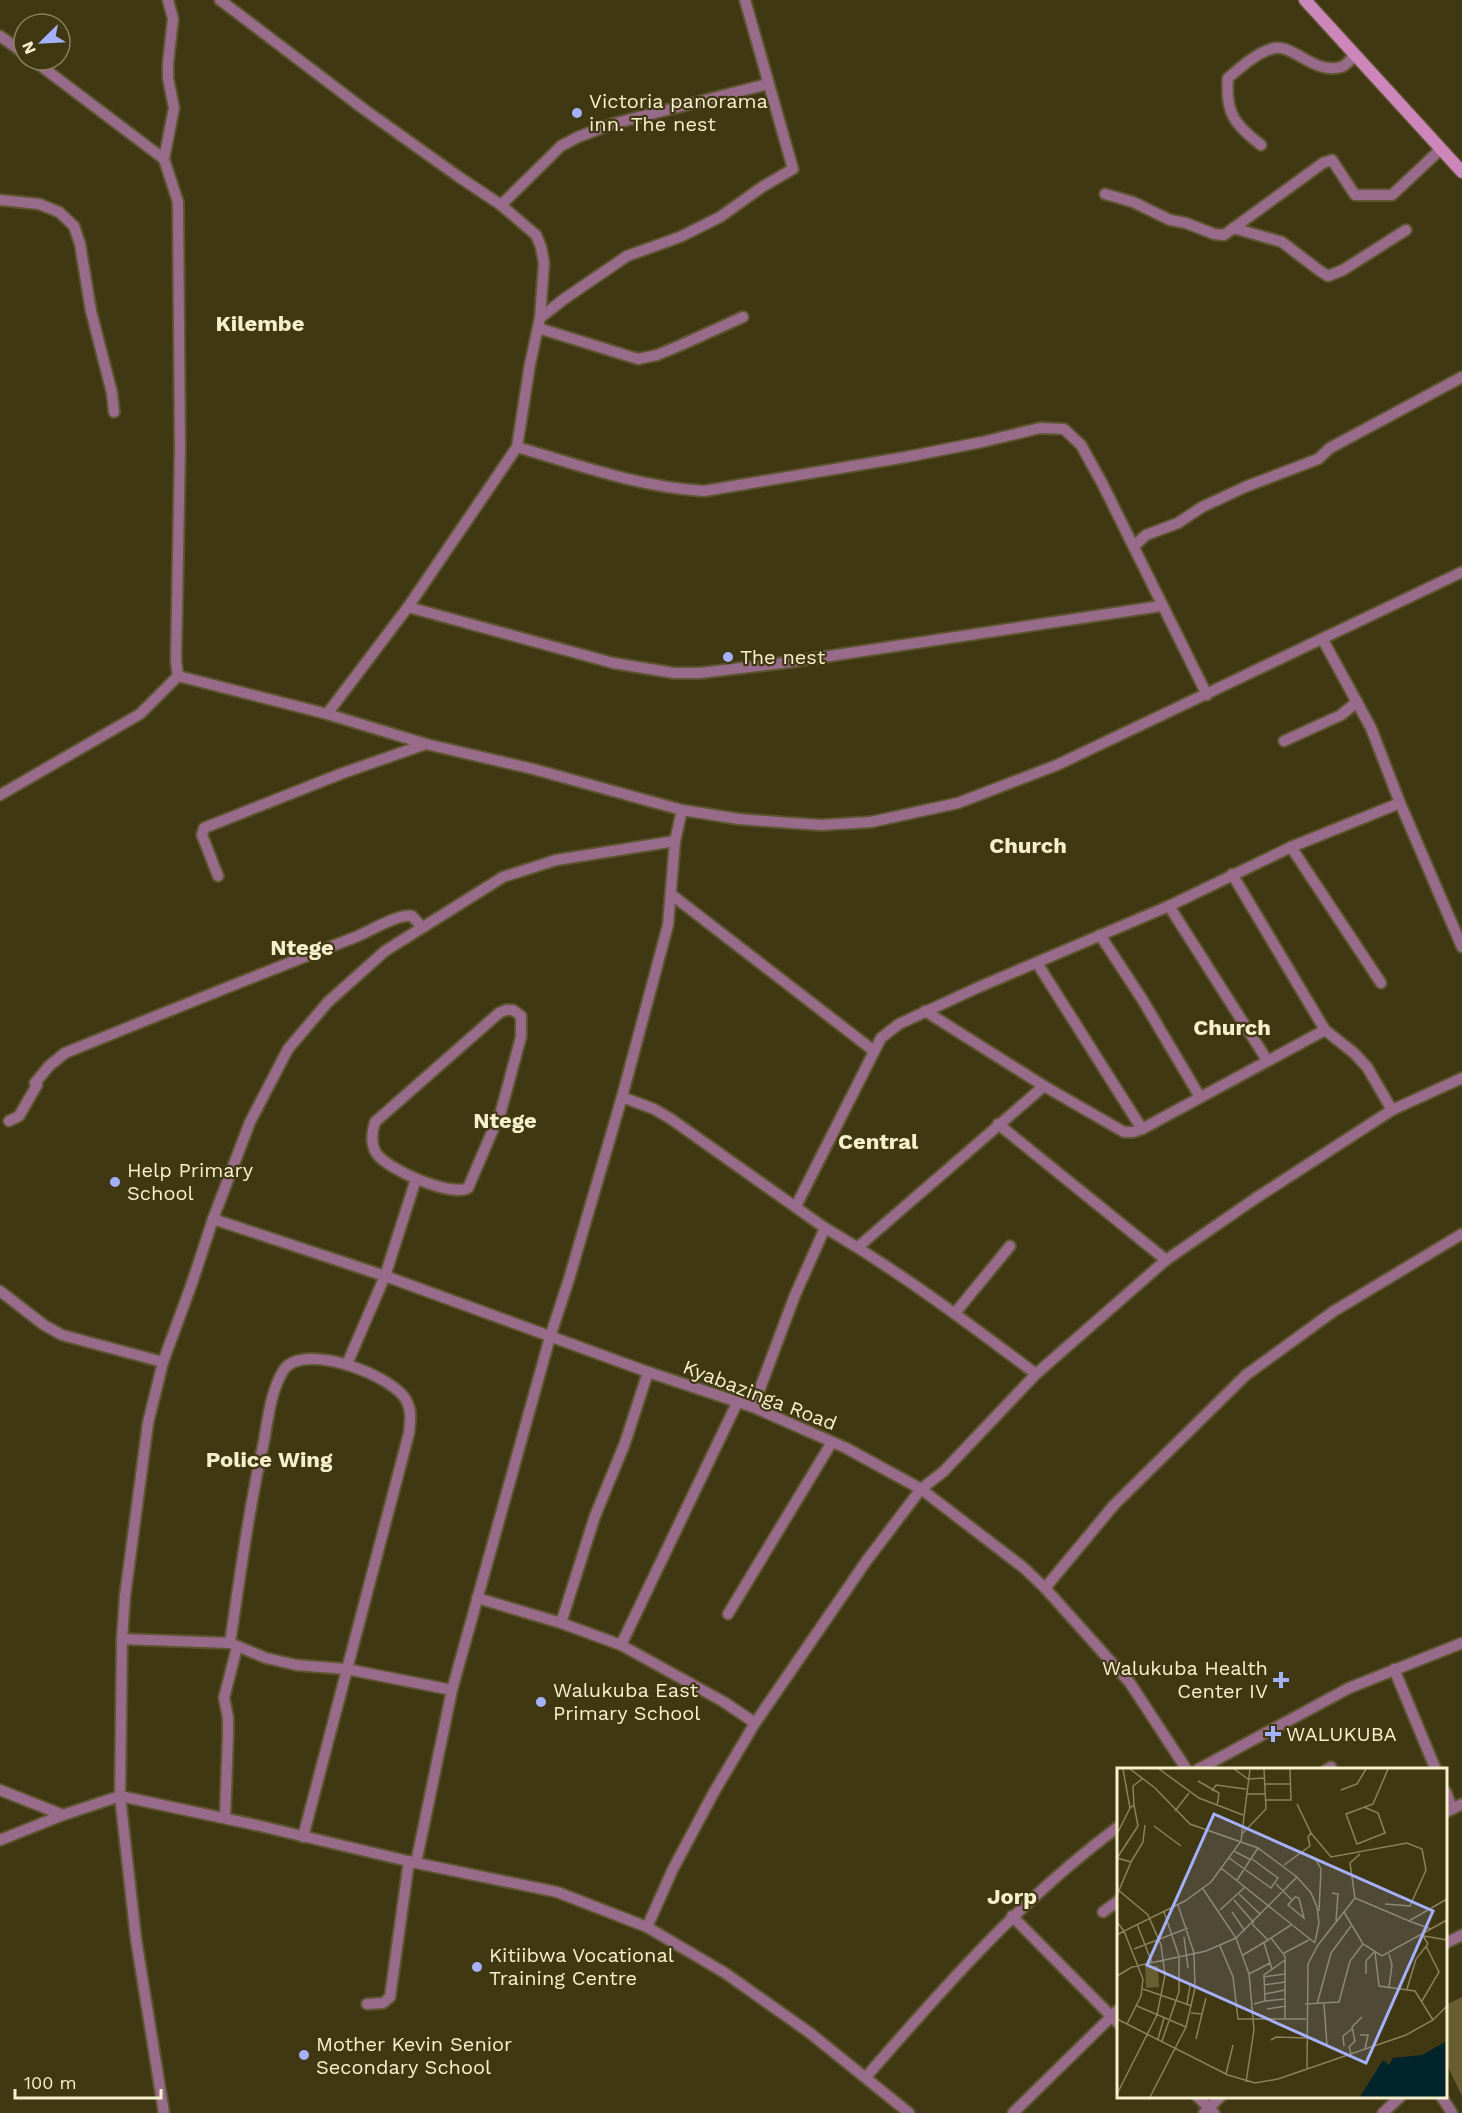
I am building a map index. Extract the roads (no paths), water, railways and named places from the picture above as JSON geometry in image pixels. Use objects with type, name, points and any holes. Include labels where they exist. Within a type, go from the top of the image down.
[{"type":"street","points":[[168,0],[173,19],[168,78],[174,108],[164,159],[178,202],[180,449],[176,661],[178,676]]},
{"type":"street","points":[[539,323],[564,299],[627,256],[680,237],[720,217],[762,187],[793,169],[745,0]]},
{"type":"street","points":[[1305,0],[1462,172]]},
{"type":"street","points":[[223,1],[365,110],[501,205],[536,235],[544,263],[539,323],[517,447],[408,607],[327,714]]},
{"type":"street","points":[[1261,145],[1239,127],[1226,97],[1228,78],[1271,48],[1287,48],[1303,60],[1324,68],[1342,67],[1355,56]]},
{"type":"street","points":[[49,72],[164,159]]},
{"type":"street","points":[[501,205],[561,146],[578,137],[612,124],[768,84]]},
{"type":"street","points":[[1105,194],[1133,202],[1170,220],[1224,235],[1323,163],[1332,160],[1355,195],[1392,195],[1441,149]]},
{"type":"street","points":[[0,200],[39,204],[59,212],[74,226],[80,244],[91,311],[112,393],[114,412]]},
{"type":"street","points":[[1233,228],[1282,242],[1328,276],[1343,270],[1406,230]]},
{"type":"street","points":[[539,323],[638,359],[657,355],[743,317]]},
{"type":"street","points":[[1134,546],[1146,535],[1178,523],[1202,507],[1245,487],[1318,459],[1330,448],[1462,377]]},
{"type":"street","points":[[517,447],[635,482],[704,491],[906,457],[1040,428],[1064,429],[1081,445],[1134,546],[1161,606],[1207,695]]},
{"type":"street","points":[[178,676],[327,714],[426,744],[533,769],[682,810],[739,819],[821,825],[871,822],[958,803],[1057,765],[1462,572]]},
{"type":"street","points":[[408,607],[613,663],[674,673],[700,674],[1161,606]]},
{"type":"street","points":[[1323,640],[1371,728],[1400,804],[1462,947]]},
{"type":"street","points":[[0,795],[140,714],[178,676]]},
{"type":"street","points":[[1284,741],[1341,715],[1357,702]]},
{"type":"street","points":[[218,876],[202,835],[204,828],[343,773],[426,744]]},
{"type":"street","points":[[796,1206],[874,1051],[881,1038],[888,1032],[925,1011],[1169,906],[1291,847],[1400,804]]},
{"type":"street","points":[[367,2004],[383,2003],[390,1997],[412,1862],[452,1690],[550,1337],[622,1097],[668,925],[675,841],[682,810]]},
{"type":"street","points":[[164,2113],[138,1950],[120,1796],[122,1639],[125,1596],[148,1423],[164,1362],[213,1219],[250,1122],[288,1049],[328,1002],[385,951],[503,877],[555,860],[675,841]]},
{"type":"street","points":[[1291,847],[1381,983]]},
{"type":"street","points":[[1232,874],[1325,1030],[1354,1053],[1367,1067],[1392,1110]]},
{"type":"street","points":[[672,895],[874,1051]]},
{"type":"street","points":[[1169,906],[1267,1060]]},
{"type":"street","points":[[9,1120],[19,1116],[37,1085],[35,1083],[49,1066],[65,1053],[402,916],[412,916],[422,927]]},
{"type":"street","points":[[1100,935],[1142,999],[1200,1097]]},
{"type":"street","points":[[1037,963],[1142,1128]]},
{"type":"street","points":[[513,1010],[520,1016],[521,1037],[501,1110],[470,1185],[461,1191],[416,1179],[384,1162],[377,1154],[372,1134],[375,1122],[499,1013],[513,1010]]},
{"type":"street","points":[[925,1011],[1044,1086],[1124,1132],[1133,1132],[1142,1128],[1325,1030]]},
{"type":"street","points":[[647,1927],[673,1869],[714,1792],[755,1723],[867,1560],[921,1489],[943,1472],[1036,1374],[1166,1260],[1392,1110],[1462,1078]]},
{"type":"street","points":[[858,1247],[1044,1086]]},
{"type":"street","points":[[622,1097],[654,1109],[671,1119],[825,1228],[858,1247],[955,1313],[1036,1374]]},
{"type":"street","points":[[998,1125],[1166,1260]]},
{"type":"street","points":[[347,1364],[385,1276],[416,1179]]},
{"type":"street","name":"Kyabazinga Road","points":[[213,1219],[385,1276],[648,1372],[753,1407],[832,1442],[921,1489],[1045,1588],[1130,1683],[1186,1768]]},
{"type":"street","points":[[753,1407],[795,1295],[825,1228]]},
{"type":"street","points":[[1045,1588],[1114,1505],[1246,1375],[1334,1311],[1462,1234]]},
{"type":"street","points":[[955,1313],[1010,1246]]},
{"type":"street","points":[[0,1291],[44,1325],[62,1335],[164,1362]]},
{"type":"street","points":[[225,1818],[228,1717],[224,1698],[234,1645],[254,1489],[278,1381],[285,1368],[294,1362],[310,1358],[347,1364],[391,1385],[400,1392],[407,1400],[411,1415],[409,1433],[378,1556],[303,1837]]},
{"type":"street","points":[[561,1623],[595,1516],[625,1443],[648,1372]]},
{"type":"street","points":[[621,1645],[737,1403]]},
{"type":"street","points":[[728,1614],[832,1442]]},
{"type":"street","points":[[477,1598],[561,1623],[621,1645],[724,1701],[755,1723]]},
{"type":"street","points":[[122,1639],[234,1645],[266,1658],[296,1665],[346,1669],[452,1690]]},
{"type":"street","points":[[1201,1768],[1349,1688],[1462,1643]]},
{"type":"street","points":[[1394,1669],[1435,1768]]},
{"type":"street","points":[[0,1790],[63,1815]]},
{"type":"street","points":[[0,1840],[120,1796],[412,1862],[557,1892],[647,1927],[725,1973],[810,2033],[909,2113]]},
{"type":"street","points":[[866,2077],[939,1992],[1012,1916],[1079,1856],[1117,1828]]},
{"type":"street","points":[[1103,1912],[1117,1902]]},
{"type":"street","points":[[1012,1916],[1116,2016],[1013,2113]]},
{"type":"street","points":[[1447,1942],[1462,1935]]},
{"type":"street","points":[[1198,2098],[1209,2111],[1220,2098]]},
{"type":"street","points":[[1383,2113],[1400,2098]]},
{"type":"street","points":[[1442,2098],[1452,2113]]},
{"type":"place","name":"Victoria panorama inn. The nest","points":[[577,113]]},
{"type":"place","name":"The nest","points":[[728,657]]},
{"type":"place","name":"Help Primary School","points":[[115,1182]]},
{"type":"place","name":"Walukuba Health Center IV","points":[[1281,1680]]},
{"type":"place","name":"Walukuba East Primary School","points":[[541,1702]]},
{"type":"place","name":"WALUKUBA","points":[[1273,1734]]},
{"type":"place","name":"Kitiibwa Vocational Training Centre","points":[[477,1967]]},
{"type":"place","name":"Mother Kevin Senior Secondary School","points":[[304,2055]]},
{"type":"district","name":"Kilembe","points":[[260,323]]},
{"type":"district","name":"Church","points":[[1028,845]]},
{"type":"district","name":"Ntege","points":[[302,947]]},
{"type":"district","name":"Church","points":[[1232,1027]]},
{"type":"district","name":"Ntege","points":[[505,1120]]},
{"type":"district","name":"Central","points":[[878,1141]]},
{"type":"district","name":"Police Wing","points":[[269,1459]]},
{"type":"district","name":"Jorp","points":[[1012,1896]]}]
